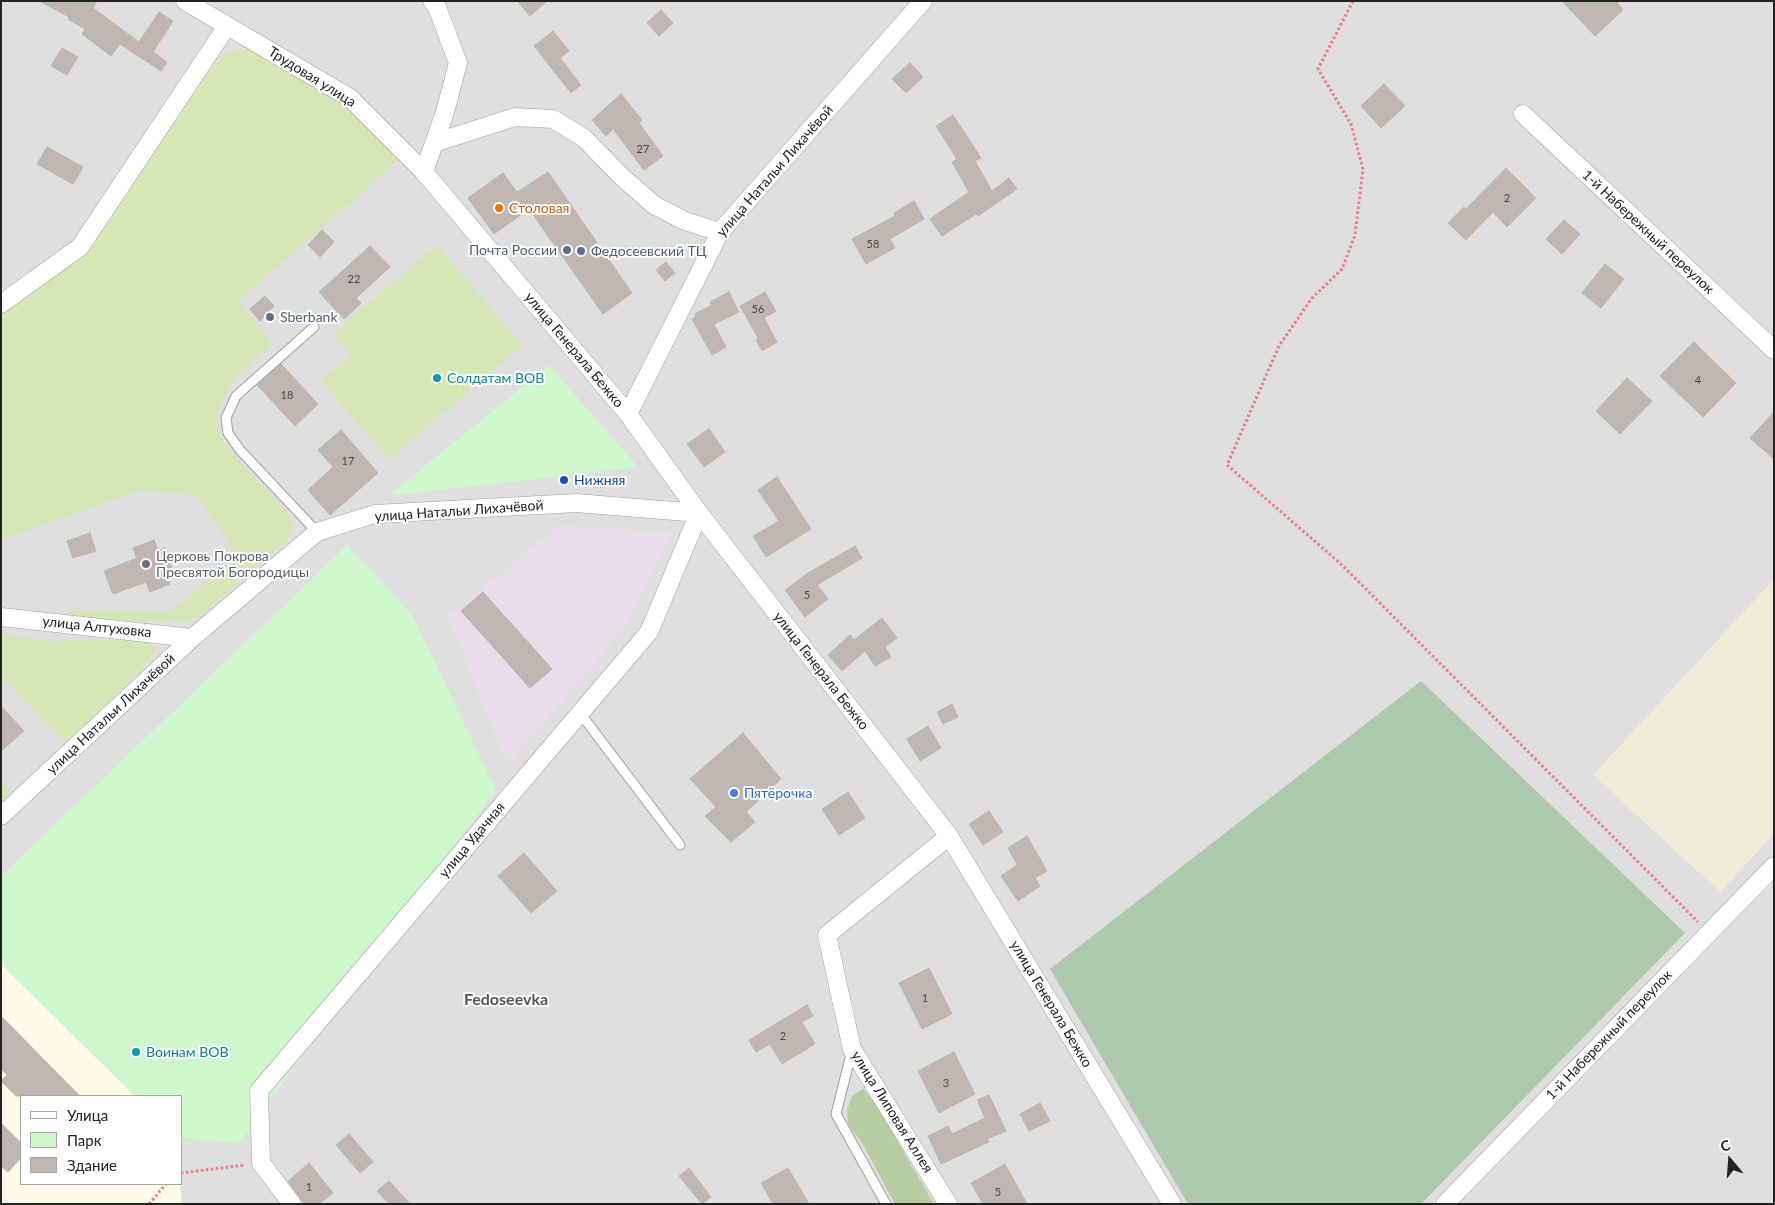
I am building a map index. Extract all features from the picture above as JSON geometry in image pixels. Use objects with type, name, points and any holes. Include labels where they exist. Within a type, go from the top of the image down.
[{"type":"street","name":"Трудовая улица","points":[[185,1],[350,98],[424,172]]},
{"type":"street","points":[[424,172],[458,63],[437,7],[432,1]]},
{"type":"street","name":"улица Натальи Лихачёвой","points":[[628,414],[720,232],[923,1]]},
{"type":"street","points":[[1,304],[80,247],[227,26]]},
{"type":"street","name":"1-й Набережный переулок","points":[[1523,114],[1774,350]]},
{"type":"street","points":[[434,144],[515,117],[553,119],[584,138],[622,178],[654,205],[684,221],[720,232]]},
{"type":"street","name":"улица Генерала Бежко","points":[[424,172],[628,414],[699,513],[949,836],[1172,1204]]},
{"type":"street","name":"улица Натальи Лихачёвой","points":[[1,816],[192,638],[317,532],[375,514],[576,503],[699,513]]},
{"type":"street","name":"улица Удачная","points":[[260,1163],[259,1091],[649,632],[699,513]]},
{"type":"street","name":"улица Алтуховка","points":[[1,617],[192,638]]},
{"type":"street","name":"улица Липовая Аллея","points":[[948,1204],[852,1049],[827,935],[949,836]]},
{"type":"street","name":"1-й Набережный переулок","points":[[1445,1204],[1774,866]]},
{"type":"street","points":[[260,1163],[292,1204]]},
{"type":"lane","points":[[314,327],[236,396],[226,418],[228,433],[240,450],[317,532]]},
{"type":"lane","points":[[580,713],[680,845]]},
{"type":"lane","points":[[852,1049],[836,1114],[886,1204]]},
{"type":"path","points":[[1353,1],[1318,69],[1351,124],[1363,169],[1355,234],[1342,269],[1312,298],[1279,346],[1227,466],[1341,564],[1709,933]]},
{"type":"path","points":[[182,1173],[260,1163]]},
{"type":"path","points":[[149,1204],[165,1185]]},
{"type":"shaded area","points":[[1,1],[1774,1],[1774,1204],[1,1204]]},
{"type":"shaded area","points":[[559,525],[673,533],[626,626],[507,766],[448,616]]},
{"type":"shaded area","points":[[1774,579],[1774,834],[1720,892],[1593,775]]},
{"type":"shaded area","points":[[61,738],[70,738],[39,767],[35,760]]},
{"type":"shaded area","points":[[1,964],[134,1095],[20,1095],[20,1185],[180,1185],[182,1204],[1,1204]]},
{"type":"green space","points":[[246,49],[258,51],[348,106],[398,160],[238,301],[272,344],[235,379],[219,408],[219,431],[224,444],[285,510],[292,522],[291,533],[284,543],[199,617],[179,622],[70,619],[69,610],[170,612],[238,556],[196,495],[140,490],[1,540],[1,314],[87,252],[210,69],[221,58],[232,51]]},
{"type":"green space","points":[[437,245],[522,345],[389,459],[321,381],[351,356],[333,334]]},
{"type":"green space","points":[[549,365],[638,467],[388,496]]},
{"type":"green space","points":[[347,545],[411,613],[496,790],[239,1143],[182,1138],[182,1095],[134,1095],[1,964],[1,876]]},
{"type":"green space","points":[[1,633],[45,641],[147,640],[155,648],[154,657],[70,738],[61,738],[6,681],[1,686]]},
{"type":"green space","points":[[1421,681],[1685,933],[1421,1204],[1188,1204],[1050,969]]},
{"type":"green space","points":[[1,780],[11,792],[1,801]]},
{"type":"green space","points":[[864,1089],[875,1103],[934,1204],[895,1204],[862,1143],[848,1124],[847,1109],[853,1095]]},
{"type":"building","points":[[39,1],[97,1],[93,8],[139,42],[159,12],[173,21],[153,52],[167,62],[161,71],[120,44],[111,56],[82,34],[85,29],[68,19],[69,17]]},
{"type":"building","points":[[517,1],[547,1],[530,16]]},
{"type":"building","points":[[1562,1],[1616,1],[1623,10],[1595,36]]},
{"type":"building","points":[[661,10],[673,23],[659,36],[647,23]]},
{"type":"building","points":[[553,31],[569,51],[560,58],[581,85],[571,93],[534,46]]},
{"type":"building","points":[[62,48],[78,57],[67,75],[51,66]]},
{"type":"building","points":[[910,63],[923,77],[906,93],[892,79]]},
{"type":"building","points":[[1384,84],[1405,106],[1381,128],[1361,106]]},
{"type":"building","points":[[621,94],[642,120],[639,123],[663,156],[644,170],[613,129],[606,136],[592,120]]},
{"type":"building","points":[[953,115],[981,158],[975,161],[992,191],[1009,178],[1017,189],[978,216],[976,214],[942,236],[930,219],[969,192],[952,162],[957,159],[936,126]]},
{"type":"building","points":[[47,147],[83,167],[73,184],[37,164]]},
{"type":"building","points":[[1506,168],[1536,198],[1507,227],[1493,212],[1466,240],[1448,223],[1464,207],[1466,209]]},
{"type":"building","name":"Федосеевский ТЦ","points":[[548,172],[632,293],[603,314],[529,209],[494,234],[468,198],[503,173],[517,192]]},
{"type":"building","points":[[914,201],[924,219],[890,239],[895,248],[866,264],[852,239],[895,216],[894,213]]},
{"type":"building","points":[[1564,220],[1580,234],[1562,254],[1546,239]]},
{"type":"building","points":[[322,230],[334,242],[320,257],[308,245]]},
{"type":"building","points":[[370,246],[390,267],[356,298],[361,303],[344,319],[319,292]]},
{"type":"building","points":[[666,262],[675,273],[665,281],[656,270]]},
{"type":"building","points":[[1605,264],[1624,279],[1601,308],[1582,293]]},
{"type":"building","points":[[729,292],[739,312],[714,324],[726,347],[712,355],[692,319],[696,317],[695,314],[712,305],[710,302]]},
{"type":"building","points":[[765,292],[776,311],[764,318],[777,342],[762,351],[756,340],[758,338],[740,306]]},
{"type":"building","points":[[265,296],[274,306],[260,321],[250,309]]},
{"type":"building","points":[[1694,342],[1736,383],[1703,417],[1660,376]]},
{"type":"building","points":[[281,364],[318,404],[295,426],[257,385]]},
{"type":"building","points":[[1627,378],[1652,401],[1620,434],[1596,411]]},
{"type":"building","points":[[1774,412],[1774,459],[1750,438]]},
{"type":"building","points":[[709,429],[725,452],[704,467],[687,444]]},
{"type":"building","points":[[341,430],[378,473],[330,515],[308,490],[333,467],[318,450]]},
{"type":"building","points":[[777,477],[811,529],[766,557],[753,536],[779,521],[758,490]]},
{"type":"building","points":[[90,533],[96,551],[73,558],[67,541]]},
{"type":"building","name":"Церковь Покрова Пресвятой Богородицы","points":[[154,540],[158,551],[165,548],[173,572],[166,574],[170,584],[150,592],[146,582],[113,594],[104,571],[137,558],[133,548]]},
{"type":"building","points":[[855,546],[862,558],[817,585],[828,599],[805,617],[785,590],[808,573]]},
{"type":"building","points":[[483,592],[552,669],[530,688],[461,611]]},
{"type":"building","points":[[882,618],[897,638],[885,647],[891,657],[875,666],[865,651],[842,671],[828,655],[850,635],[854,640]]},
{"type":"building","points":[[952,704],[958,717],[943,724],[937,712]]},
{"type":"building","points":[[1,706],[24,731],[1,751]]},
{"type":"building","points":[[928,726],[941,748],[920,761],[907,739]]},
{"type":"building","name":"Пятёрочка","points":[[743,733],[781,779],[746,812],[755,822],[731,842],[705,816],[716,807],[690,779]]},
{"type":"building","points":[[848,792],[865,818],[839,835],[822,809]]},
{"type":"building","points":[[989,811],[1003,832],[983,845],[969,824]]},
{"type":"building","points":[[1027,836],[1047,871],[1035,878],[1040,886],[1018,901],[1001,876],[1017,865],[1008,848]]},
{"type":"building","points":[[524,853],[557,891],[531,913],[498,876]]},
{"type":"building","points":[[929,968],[952,1014],[922,1029],[899,983]]},
{"type":"building","points":[[807,1005],[813,1016],[802,1022],[815,1044],[782,1064],[770,1044],[756,1052],[749,1040]]},
{"type":"building","points":[[1,1016],[79,1095],[16,1096],[1,1081],[7,1075],[1,1069]]},
{"type":"building","points":[[954,1052],[975,1094],[939,1113],[918,1071]]},
{"type":"building","points":[[989,1095],[1006,1131],[987,1139],[989,1142],[941,1164],[928,1136],[948,1126],[952,1134],[985,1118],[977,1100]]},
{"type":"building","points":[[1040,1103],[1050,1121],[1029,1131],[1020,1114]]},
{"type":"building","points":[[1,1123],[20,1142],[20,1159],[8,1172],[1,1166]]},
{"type":"building","points":[[349,1134],[373,1162],[360,1173],[336,1145]]},
{"type":"building","points":[[309,1163],[333,1193],[319,1204],[304,1204],[288,1181]]},
{"type":"building","points":[[1005,1164],[1027,1204],[983,1204],[971,1183]]},
{"type":"building","points":[[689,1168],[711,1197],[702,1204],[679,1176]]},
{"type":"building","points":[[788,1168],[809,1204],[773,1204],[761,1183]]},
{"type":"building","points":[[389,1181],[410,1204],[389,1204],[377,1191]]},
{"type":"place","name":"Столовая","points":[[499,208]]},
{"type":"place","name":"Почта России","points":[[567,250]]},
{"type":"place","name":"Федосеевский ТЦ","points":[[581,251]]},
{"type":"place","name":"Sberbank","points":[[270,317]]},
{"type":"place","name":"Солдатам ВОВ","points":[[437,378]]},
{"type":"place","name":"Нижняя","points":[[564,480]]},
{"type":"place","name":"Церковь Покрова Пресвятой Богородицы","points":[[146,564]]},
{"type":"place","name":"Пятёрочка","points":[[734,793]]},
{"type":"place","name":"Воинам ВОВ","points":[[136,1052]]},
{"type":"district","name":"Fedoseevka","points":[[506,1000]]}]
